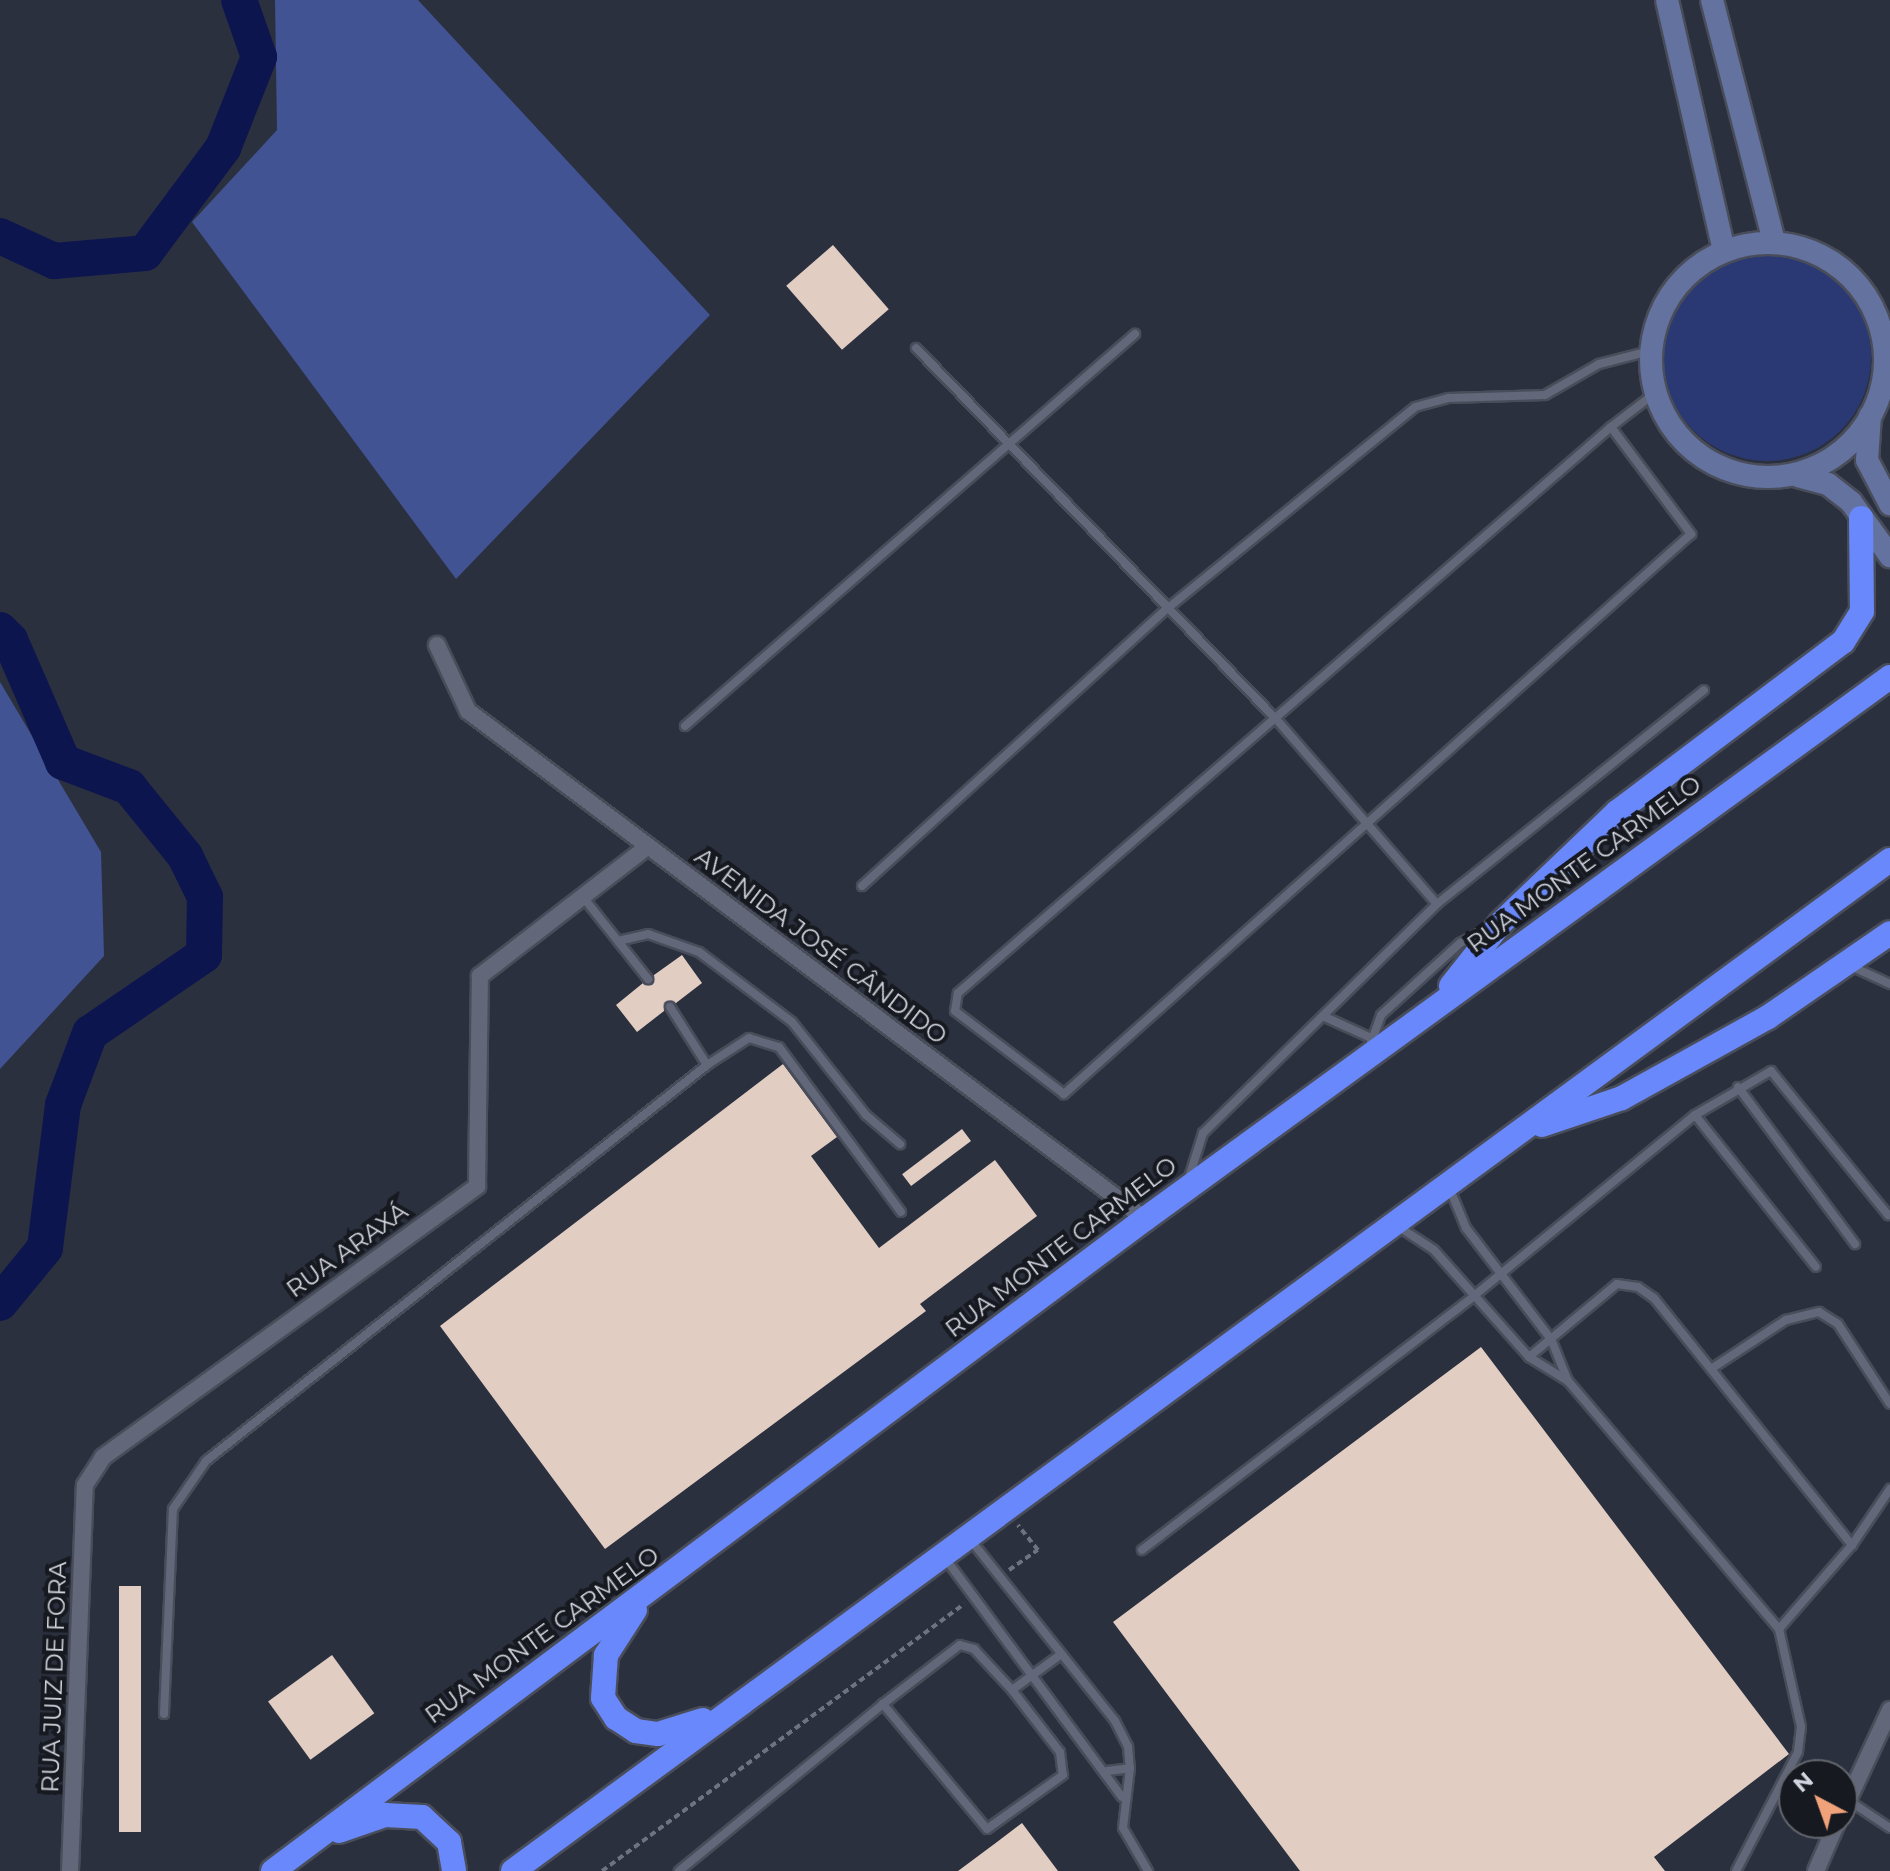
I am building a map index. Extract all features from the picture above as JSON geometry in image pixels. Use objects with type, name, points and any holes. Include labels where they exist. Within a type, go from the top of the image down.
[{"type":"highway","points":[[1434,1007],[1501,923],[1617,812],[1843,642],[1862,611],[1861,518]]},
{"type":"highway","name":"RUA MONTE CARMELO","points":[[281,1864],[1185,1189],[1368,1046],[1434,1007],[1890,677]]},
{"type":"highway","points":[[513,1871],[1392,1222],[1521,1132],[1890,860]]},
{"type":"highway","points":[[1521,1132],[1622,1098],[1768,1017],[1890,933]]},
{"type":"highway","points":[[661,1582],[606,1655],[603,1698],[616,1718],[636,1731],[658,1734],[733,1707]]},
{"type":"highway","points":[[281,1864],[361,1821],[405,1813],[438,1828],[455,1858],[454,1871]]},
{"type":"street","points":[[1667,0],[1724,251]]},
{"type":"street","points":[[1712,0],[1774,242]]},
{"type":"street","points":[[1890,504],[1867,460],[1870,416],[1887,368],[1881,321],[1857,281],[1820,253],[1774,242],[1724,251],[1687,274],[1661,309],[1650,351],[1654,394],[1675,435],[1709,464],[1753,478],[1798,476],[1828,484],[1861,518],[1890,556]]},
{"type":"street","points":[[1798,476],[1843,453],[1870,416]]},
{"type":"street","name":"AVENIDA JOSÉ CÂNDIDO","points":[[437,645],[468,711],[1145,1219]]},
{"type":"street","points":[[583,897],[648,846]]},
{"type":"street","name":"RUA ARAXÁ","points":[[85,1485],[103,1457],[477,1186],[480,976],[583,897]]},
{"type":"street","name":"RUA JUIZ DE FORA","points":[[70,1871],[85,1485]]},
{"type":"street","points":[[1858,1778],[1890,1710]]},
{"type":"street","points":[[1816,1871],[1830,1839]]},
{"type":"lane","points":[[685,726],[1135,334]]},
{"type":"lane","points":[[916,348],[1276,719],[1437,904]]},
{"type":"lane","points":[[862,886],[1168,608],[1415,407],[1449,398],[1545,395],[1599,364],[1650,351]]},
{"type":"lane","points":[[1611,427],[1691,534],[1064,1094],[955,1011],[958,993],[1611,427],[1654,394]]},
{"type":"lane","points":[[1185,1189],[1203,1133],[1325,1017],[1437,904],[1704,690]]},
{"type":"lane","points":[[583,897],[648,979]]},
{"type":"lane","points":[[1325,1017],[1368,1046],[1381,1015],[1460,943],[1501,923]]},
{"type":"lane","points":[[618,941],[648,934],[699,952],[792,1022],[866,1115],[900,1144]]},
{"type":"lane","points":[[1847,963],[1890,984]]},
{"type":"lane","points":[[670,1007],[707,1065]]},
{"type":"lane","points":[[164,1714],[173,1509],[206,1461],[707,1065],[749,1038],[779,1047],[901,1212]]},
{"type":"lane","points":[[1142,1550],[1475,1295],[1695,1115],[1738,1087],[1771,1071],[1784,1081],[1888,1215]]},
{"type":"lane","points":[[1738,1087],[1855,1244]]},
{"type":"lane","points":[[1695,1115],[1816,1267]]},
{"type":"lane","points":[[1448,1183],[1466,1228],[1498,1275],[1551,1339],[1568,1381]]},
{"type":"lane","points":[[1392,1222],[1434,1250],[1529,1357],[1568,1381],[1779,1629],[1801,1727],[1798,1752],[1736,1871]]},
{"type":"lane","points":[[1529,1357],[1617,1284],[1638,1287],[1711,1369],[1852,1545]]},
{"type":"lane","points":[[1711,1369],[1786,1320],[1819,1312],[1838,1324],[1890,1404]]},
{"type":"lane","points":[[1779,1629],[1852,1545],[1890,1489]]},
{"type":"lane","points":[[966,1535],[1115,1721],[1128,1747],[1130,1768],[1123,1798],[1123,1828],[1148,1871]]},
{"type":"lane","points":[[941,1554],[1107,1771],[1123,1798]]},
{"type":"lane","points":[[679,1871],[883,1704],[960,1645],[974,1649],[1012,1690],[1064,1764],[1063,1775],[994,1828],[979,1826],[883,1704]]},
{"type":"lane","points":[[1012,1690],[1060,1655]]},
{"type":"lane","points":[[1107,1771],[1130,1768]]},
{"type":"lane","points":[[1858,1812],[1890,1828]]},
{"type":"path","points":[[998,1578],[1038,1550],[1004,1507]]},
{"type":"path","points":[[602,1871],[976,1596]]},
{"type":"shaded area","points":[[275,0],[418,0],[710,315],[456,579],[192,222],[277,130]]},
{"type":"shaded area","points":[[1767,253],[1807,261],[1841,283],[1863,317],[1871,357],[1863,397],[1841,431],[1807,453],[1767,461],[1727,453],[1693,431],[1671,397],[1663,357],[1671,317],[1693,283],[1727,261]]},
{"type":"shaded area","points":[[0,682],[101,852],[104,956],[0,1069]]},
{"type":"building","points":[[833,245],[889,309],[842,350],[786,286]]},
{"type":"building","points":[[682,955],[702,983],[676,1003],[666,1002],[664,1011],[637,1032],[616,1005],[643,983],[652,985],[654,975]]},
{"type":"building","points":[[783,1064],[837,1137],[811,1156],[879,1248],[995,1160],[1037,1216],[920,1304],[926,1311],[605,1549],[440,1326]]},
{"type":"building","points":[[962,1129],[971,1141],[911,1186],[902,1174]]},
{"type":"building","points":[[1481,1347],[1789,1754],[1778,1759],[1778,1762],[1654,1857],[1665,1871],[1300,1871],[1113,1622]]},
{"type":"building","points":[[119,1586],[141,1586],[141,1832],[119,1832]]},
{"type":"building","points":[[332,1655],[374,1713],[310,1760],[268,1701]]},
{"type":"building","points":[[1022,1823],[1058,1871],[958,1871],[997,1842]]},
{"type":"waterway","points":[[0,236],[54,261],[145,253],[223,148],[259,57],[239,0]]},
{"type":"waterway","points":[[0,630],[10,640],[63,762],[129,787],[185,856],[205,897],[204,955],[90,1033],[63,1105],[45,1248],[0,1303]]}]
